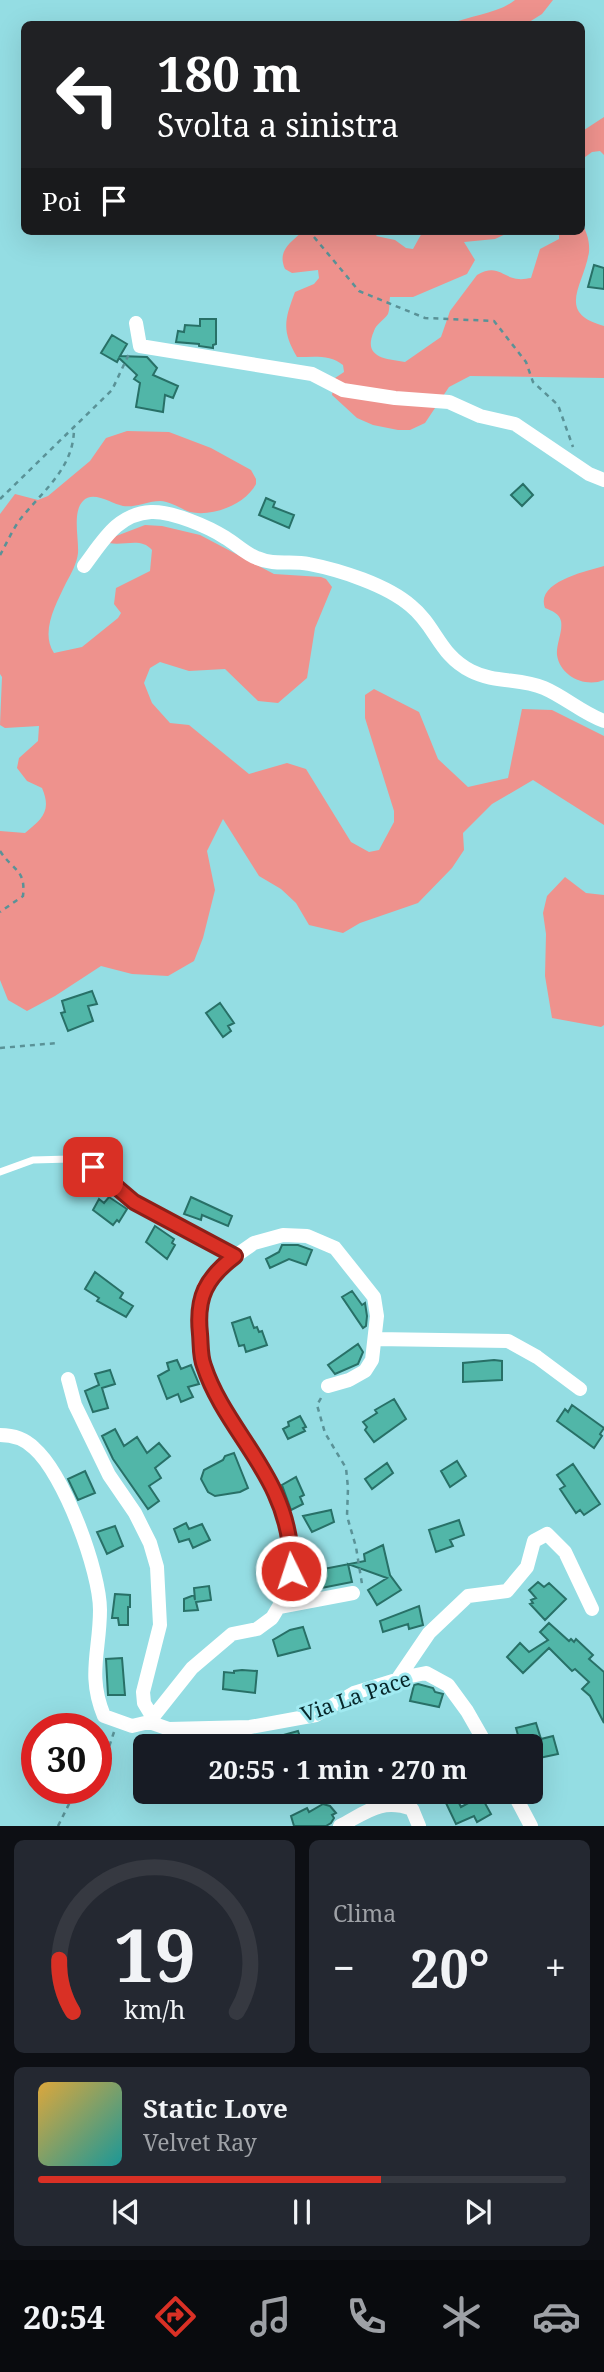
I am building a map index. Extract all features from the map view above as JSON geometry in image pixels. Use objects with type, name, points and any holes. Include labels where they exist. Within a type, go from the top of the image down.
[{"type":"street","points":[[136,323],[140,346],[312,374],[343,390],[449,402],[480,416],[515,424],[579,467],[604,480]]},
{"type":"street","points":[[84,566],[110,530],[120,521],[152,512],[173,515],[222,536],[256,558],[279,564],[307,563],[384,587],[412,606],[427,623],[444,650],[471,671],[495,679],[542,687],[590,716],[604,720]]},
{"type":"street","points":[[68,1379],[75,1405],[109,1475],[135,1513],[150,1543],[157,1567],[160,1625],[143,1692],[151,1720],[192,1668],[232,1634],[257,1629],[272,1618],[279,1607],[291,1571],[292,1549],[276,1494],[217,1396],[203,1364],[198,1310],[204,1287],[221,1266],[254,1243],[283,1236],[307,1236],[335,1248],[374,1297],[377,1316],[372,1360],[365,1371],[349,1380],[328,1386]]},
{"type":"street","points":[[374,1339],[508,1340],[537,1357],[580,1389]]},
{"type":"street","points":[[0,1435],[17,1437],[33,1447],[44,1459],[74,1511],[97,1587],[100,1609],[95,1664],[96,1697],[104,1716],[117,1722]]},
{"type":"street","points":[[397,1680],[429,1633],[468,1595],[507,1591],[527,1567],[534,1541],[547,1534],[565,1552],[592,1609]]},
{"type":"street","points":[[279,1607],[353,1593]]},
{"type":"street","name":"Via La Pace","points":[[117,1722],[132,1726],[151,1720],[169,1730],[250,1727],[316,1715],[354,1693],[426,1673],[448,1685],[480,1734]]},
{"type":"street","points":[[340,1826],[381,1804],[399,1804],[412,1809],[419,1826]]},
{"type":"street","points":[[519,1804],[531,1826]]},
{"type":"lane","points":[[0,1172],[33,1160],[70,1158],[93,1167],[134,1202],[235,1256]]},
{"type":"path","points":[[314,237],[359,291],[425,318],[494,321],[526,362],[533,382],[558,405],[579,467]]},
{"type":"path","points":[[0,499],[112,390],[127,355],[140,346]]},
{"type":"path","points":[[0,555],[21,518],[44,495],[70,457],[74,428]]},
{"type":"path","points":[[0,851],[5,859],[19,870],[24,882],[23,897],[0,912]]},
{"type":"path","points":[[0,1048],[57,1043]]},
{"type":"path","points":[[328,1386],[317,1405],[325,1433],[346,1468],[347,1516],[362,1583],[353,1593]]},
{"type":"path","points":[[112,1740],[117,1722]]},
{"type":"path","points":[[58,1826],[70,1804]]},
{"type":"shaded area","points":[[515,0],[553,0],[542,14],[531,21],[459,21],[500,8]]},
{"type":"shaded area","points":[[604,117],[604,155],[600,151],[585,157],[585,129]]},
{"type":"shaded area","points":[[585,231],[587,236],[589,252],[576,296],[576,306],[580,314],[604,326],[604,378],[470,376],[449,387],[425,423],[410,430],[398,430],[373,425],[357,418],[332,395],[335,378],[344,372],[343,365],[338,361],[297,357],[292,348],[286,324],[295,292],[314,284],[319,278],[318,270],[292,273],[285,269],[284,252],[299,235],[377,235],[413,249],[421,235],[504,235],[495,239],[464,242],[475,260],[467,274],[413,297],[390,297],[388,314],[375,329],[371,347],[378,356],[405,362],[441,337],[450,311],[477,275],[490,270],[513,278],[531,278],[540,249],[559,239],[559,235],[585,235]]},
{"type":"shaded area","points":[[127,431],[169,432],[211,448],[251,470],[256,484],[236,503],[208,513],[190,512],[164,501],[128,506],[97,497],[83,501],[77,518],[76,561],[54,609],[49,627],[50,645],[54,653],[82,647],[118,618],[121,613],[114,604],[116,588],[150,571],[152,550],[148,546],[138,543],[109,543],[111,538],[145,525],[200,535],[274,574],[321,577],[332,587],[315,628],[307,678],[278,703],[258,701],[225,669],[189,671],[160,662],[150,668],[144,683],[152,703],[170,723],[189,725],[249,774],[287,763],[306,769],[351,842],[369,852],[379,850],[394,822],[394,811],[365,718],[365,695],[374,689],[419,712],[438,759],[468,787],[508,778],[522,709],[552,710],[604,736],[604,825],[533,780],[492,804],[463,833],[464,850],[452,868],[418,903],[360,923],[343,933],[309,925],[296,903],[281,889],[259,876],[223,819],[207,851],[215,890],[203,938],[194,961],[168,976],[132,974],[101,966],[27,1011],[8,1000],[0,980],[0,831],[25,833],[44,814],[46,803],[42,788],[27,781],[17,768],[19,758],[38,741],[39,726],[5,728],[0,725],[0,514],[15,494],[38,500],[48,496],[90,461],[106,438]]},
{"type":"shaded area","points":[[604,566],[604,680],[582,681],[568,674],[559,662],[557,651],[561,621],[557,614],[545,608],[544,599],[548,591],[564,579]]},
{"type":"shaded area","points":[[565,877],[586,893],[604,895],[604,1025],[601,1027],[552,1018],[545,976],[546,934],[543,913],[547,896]]},
{"type":"building","points":[[594,265],[604,268],[604,289],[588,287]]},
{"type":"building","points":[[200,319],[216,319],[216,344],[213,348],[176,342],[178,331],[184,332],[185,325],[200,326]]},
{"type":"building","points":[[112,335],[127,344],[120,356],[147,357],[157,368],[153,375],[178,386],[173,398],[165,395],[163,412],[136,407],[140,383],[134,379],[137,375],[119,358],[117,362],[101,353]]},
{"type":"building","points":[[523,484],[533,495],[522,506],[511,495]]},
{"type":"building","points":[[266,498],[275,502],[273,507],[294,515],[289,528],[259,515]]},
{"type":"building","points":[[92,991],[97,1004],[88,1006],[93,1021],[68,1031],[61,1013],[65,1012],[62,1001]]},
{"type":"building","points":[[220,1003],[234,1023],[228,1026],[231,1031],[223,1037],[206,1013]]},
{"type":"building","points":[[109,1197],[127,1209],[119,1222],[117,1220],[113,1225],[93,1210],[99,1199],[104,1203]]},
{"type":"building","points":[[191,1197],[232,1216],[228,1226],[202,1215],[201,1220],[184,1214]]},
{"type":"building","points":[[155,1226],[174,1239],[172,1243],[175,1245],[167,1259],[146,1242]]},
{"type":"building","points":[[282,1245],[298,1245],[312,1250],[306,1265],[289,1259],[270,1268],[266,1259],[279,1252]]},
{"type":"building","points":[[95,1272],[123,1293],[120,1298],[133,1306],[126,1317],[97,1301],[99,1298],[85,1289]]},
{"type":"building","points":[[352,1291],[362,1305],[365,1303],[367,1316],[366,1326],[363,1328],[342,1297]]},
{"type":"building","points":[[250,1317],[254,1328],[262,1331],[267,1345],[246,1352],[244,1345],[239,1346],[232,1323]]},
{"type":"building","points":[[358,1344],[363,1352],[358,1364],[335,1374],[328,1365]]},
{"type":"building","points":[[177,1360],[181,1369],[191,1365],[199,1384],[188,1387],[193,1397],[181,1402],[178,1394],[167,1399],[158,1376],[169,1370],[167,1363]]},
{"type":"building","points":[[502,1361],[502,1380],[463,1382],[463,1363]]},
{"type":"building","points":[[110,1370],[115,1384],[102,1388],[108,1408],[93,1412],[85,1391],[99,1385],[95,1374]]},
{"type":"building","points":[[394,1399],[406,1419],[374,1442],[365,1430],[367,1427],[363,1422],[377,1413],[375,1410]]},
{"type":"building","points":[[572,1405],[604,1428],[594,1448],[557,1421],[565,1409],[568,1412]]},
{"type":"building","points":[[300,1416],[306,1427],[303,1428],[305,1431],[288,1439],[283,1429],[289,1426],[288,1422]]},
{"type":"building","points":[[115,1429],[124,1446],[137,1437],[147,1453],[159,1443],[170,1456],[155,1468],[161,1478],[149,1486],[159,1501],[148,1509],[113,1459],[102,1436]]},
{"type":"building","points":[[234,1453],[248,1488],[215,1496],[208,1492],[201,1479],[204,1470]]},
{"type":"building","points":[[457,1461],[466,1476],[450,1487],[441,1471]]},
{"type":"building","points":[[387,1463],[393,1473],[372,1489],[365,1479]]},
{"type":"building","points":[[573,1464],[600,1504],[584,1515],[580,1510],[576,1513],[560,1489],[565,1486],[557,1475]]},
{"type":"building","points":[[85,1471],[95,1493],[78,1500],[68,1479]]},
{"type":"building","points":[[296,1477],[304,1495],[300,1497],[303,1504],[291,1510],[282,1485]]},
{"type":"building","points":[[331,1510],[334,1522],[312,1532],[303,1516]]},
{"type":"building","points":[[459,1520],[464,1535],[450,1540],[453,1546],[436,1552],[429,1530]]},
{"type":"building","points":[[186,1523],[189,1529],[202,1524],[210,1540],[193,1548],[189,1539],[179,1542],[174,1529]]},
{"type":"building","points":[[115,1526],[123,1546],[107,1554],[97,1532]]},
{"type":"building","points":[[383,1545],[390,1575],[401,1590],[377,1605],[368,1590],[387,1578],[349,1564],[365,1561],[364,1554]]},
{"type":"building","points":[[348,1564],[352,1582],[311,1590],[308,1572]]},
{"type":"building","points":[[538,1582],[544,1587],[549,1583],[566,1599],[545,1620],[530,1604],[533,1603],[531,1600],[536,1598],[529,1590]]},
{"type":"building","points":[[209,1586],[211,1600],[196,1602],[198,1610],[184,1611],[184,1599],[194,1595],[195,1600],[194,1588]]},
{"type":"building","points":[[115,1594],[130,1595],[128,1625],[119,1625],[118,1618],[112,1618]]},
{"type":"building","points":[[419,1606],[423,1625],[409,1629],[408,1624],[383,1632],[380,1621]]},
{"type":"building","points":[[549,1623],[569,1641],[571,1639],[574,1642],[576,1639],[593,1655],[589,1659],[604,1672],[604,1723],[590,1696],[582,1689],[589,1682],[575,1669],[572,1671],[549,1648],[523,1673],[507,1657],[520,1643],[529,1652],[548,1640],[540,1632]]},
{"type":"building","points":[[303,1627],[310,1648],[278,1656],[273,1640],[290,1630]]},
{"type":"building","points":[[122,1658],[125,1695],[108,1695],[106,1659]]},
{"type":"building","points":[[257,1671],[255,1693],[223,1689],[224,1672]]},
{"type":"building","points":[[418,1684],[443,1694],[439,1707],[410,1701],[414,1685]]},
{"type":"building","points":[[536,1723],[539,1734],[518,1734],[516,1728]]},
{"type":"building","points":[[553,1736],[558,1754],[543,1757],[543,1738]]},
{"type":"building","points":[[323,1804],[330,1806],[336,1813],[332,1815],[334,1818],[331,1823],[326,1826],[294,1826],[291,1816],[307,1808],[309,1812]]},
{"type":"building","points":[[446,1804],[460,1804],[461,1807],[466,1804],[485,1804],[491,1814],[477,1822],[474,1816],[456,1824]]},
{"type":"route","points":[[93,1167],[134,1202],[235,1256],[221,1266],[204,1287],[198,1310],[203,1364],[217,1396],[276,1494],[292,1549],[291,1571]]}]
